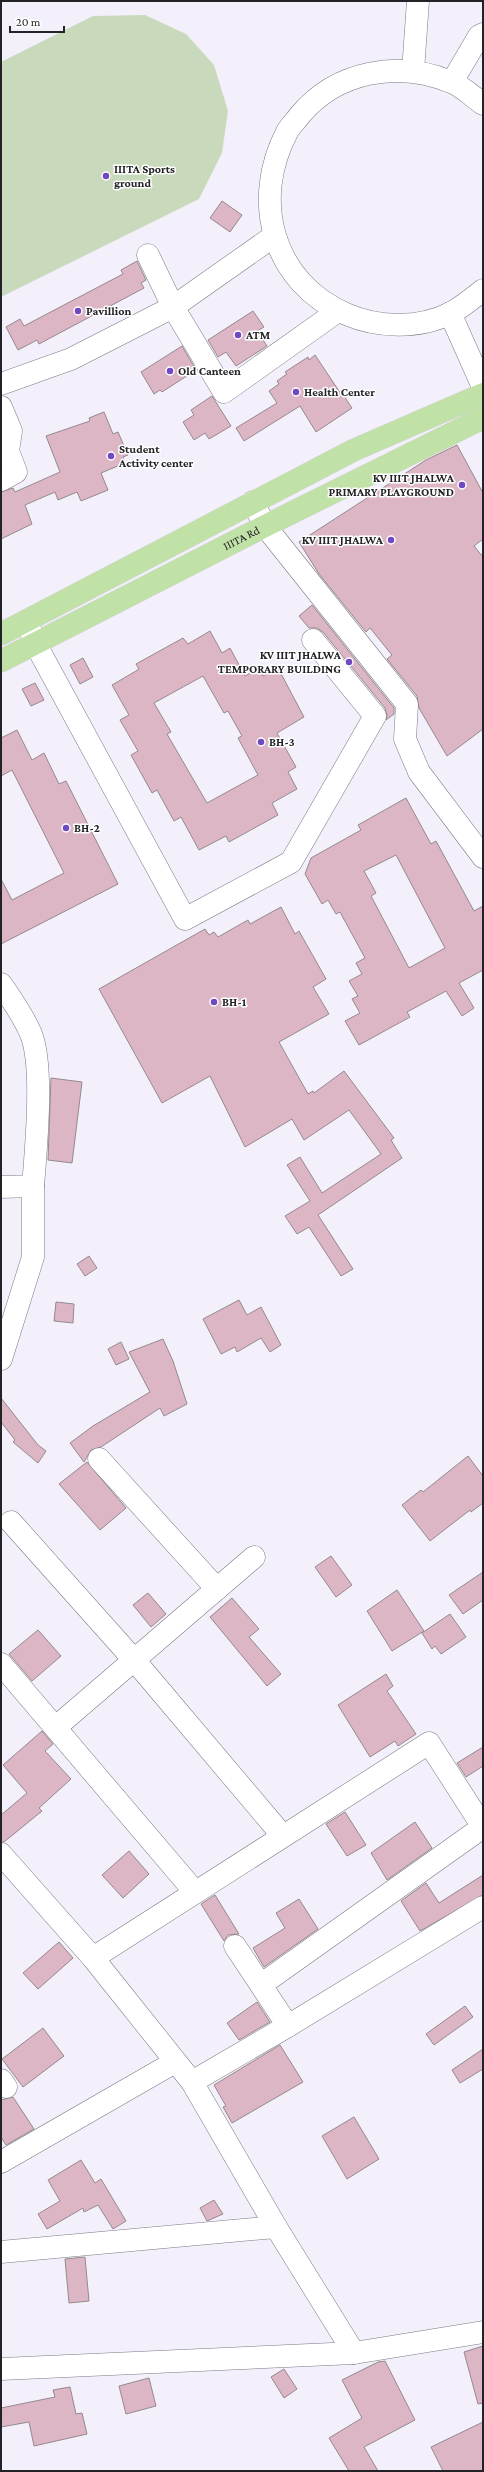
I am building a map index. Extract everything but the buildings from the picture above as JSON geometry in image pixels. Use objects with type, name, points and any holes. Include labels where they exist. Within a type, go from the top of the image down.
[{"type":"main road","points":[[1,634],[354,450],[483,394]]},
{"type":"main road","name":"IIITA Rd","points":[[1,661],[265,526],[483,418]]},
{"type":"street","points":[[412,70],[418,1]]},
{"type":"street","points":[[452,82],[479,36],[483,34]]},
{"type":"street","points":[[479,98],[452,82],[412,70],[376,71],[342,82],[311,102],[288,130],[272,171],[268,200],[274,236],[287,264],[306,289],[338,311],[359,320],[390,325],[421,323],[450,313],[483,290]]},
{"type":"street","points":[[1,384],[71,359],[173,307],[274,236]]},
{"type":"street","points":[[148,255],[173,307],[224,392],[338,311]]},
{"type":"street","points":[[450,313],[483,387]]},
{"type":"street","points":[[1,407],[11,431],[8,451],[16,472],[1,480]]},
{"type":"street","points":[[253,502],[265,526],[407,704],[405,739],[419,772],[483,857]]},
{"type":"street","points":[[26,621],[35,643],[185,919],[291,862],[375,716],[313,640]]},
{"type":"street","points":[[1,984],[18,1008],[31,1035],[36,1066],[37,1128],[33,1186],[33,1257],[1,1359]]},
{"type":"street","points":[[1,1187],[33,1186]]},
{"type":"street","points":[[99,1459],[216,1588]]},
{"type":"street","points":[[11,1522],[135,1661],[282,1835]]},
{"type":"street","points":[[56,1727],[135,1661],[216,1588],[254,1557]]},
{"type":"street","points":[[1,1664],[195,1892]]},
{"type":"street","points":[[93,1958],[282,1835],[429,1743],[483,1827],[262,1984]]},
{"type":"street","points":[[1,1854],[93,1958],[192,2082],[276,2227],[354,2353]]},
{"type":"street","points":[[192,2082],[288,2026],[483,1907]]},
{"type":"street","points":[[235,1946],[262,1984],[288,2026]]},
{"type":"street","points":[[1,2162],[175,2062]]},
{"type":"street","points":[[1,2252],[276,2227]]},
{"type":"street","points":[[1,2369],[354,2353],[483,2332]]},
{"type":"green space","name":"IIITA Sports ground","points":[[145,15],[186,34],[214,65],[228,111],[222,153],[199,199],[1,297],[1,62],[93,16]]},
{"type":"place","name":"IIITA Sports ground","points":[[106,176]]},
{"type":"place","name":"Pavillion","points":[[78,311]]},
{"type":"place","name":"ATM","points":[[238,335]]},
{"type":"place","name":"Old Canteen","points":[[170,371]]},
{"type":"place","name":"Health Center","points":[[296,392]]},
{"type":"place","name":"Student Activity center","points":[[111,456]]},
{"type":"place","name":"KV IIIT JHALWA PRIMARY PLAYGROUND","points":[[462,485]]},
{"type":"place","name":"KV IIIT JHALWA","points":[[391,540]]},
{"type":"place","name":"KV IIIT JHALWA TEMPORARY BUILDING","points":[[349,662]]},
{"type":"place","name":"BH-3","points":[[261,742]]},
{"type":"place","name":"BH-2","points":[[66,828]]},
{"type":"place","name":"BH-1","points":[[214,1002]]}]
